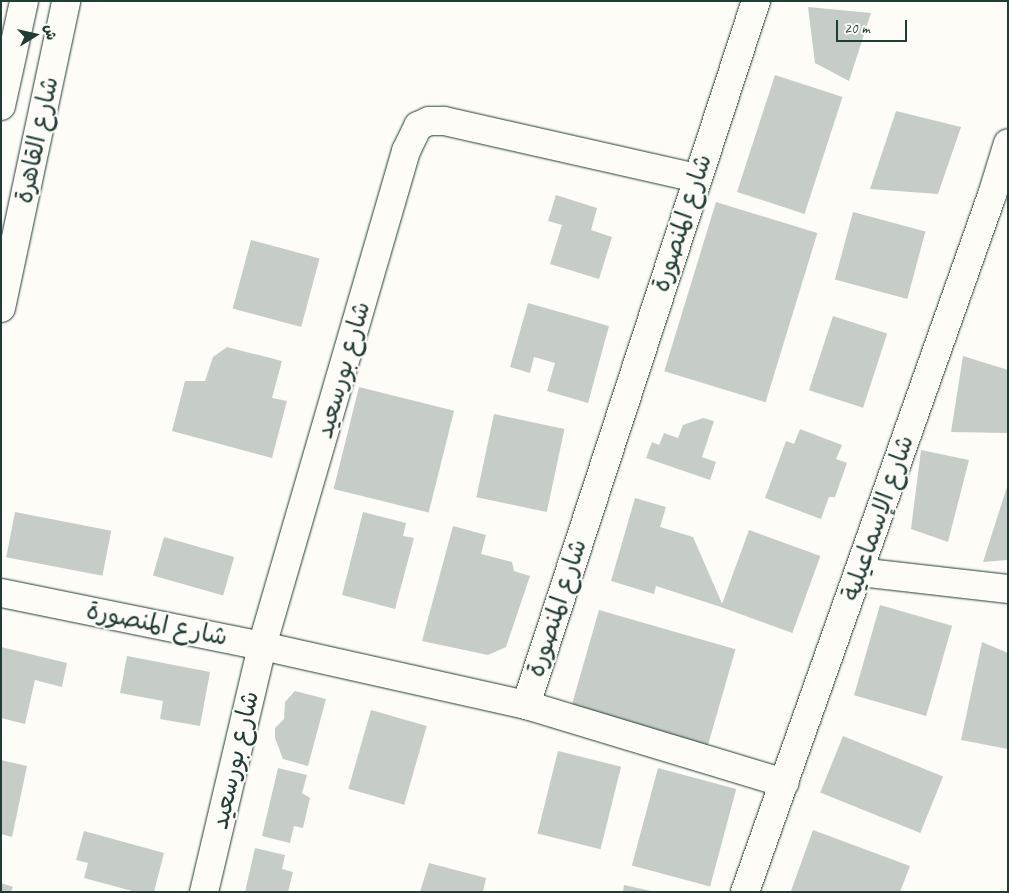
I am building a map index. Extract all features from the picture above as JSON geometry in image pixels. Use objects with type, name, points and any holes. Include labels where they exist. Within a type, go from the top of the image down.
[{"type":"street","name":"شارع القاهرة","points":[[1,106],[24,1]]},
{"type":"street","name":"شارع القاهرة","points":[[1,308],[66,1]]},
{"type":"street","name":"شارع المنصورة","points":[[1,593],[262,646],[526,706],[696,178],[756,1]]},
{"type":"street","name":"شارع بورسعيد","points":[[204,892],[262,646],[406,151],[418,126],[429,121],[444,121],[696,178]]},
{"type":"street","name":"شارع الإسماعيلية","points":[[744,892],[785,783],[859,572],[1000,197],[1008,143]]},
{"type":"street","points":[[859,572],[1008,589]]},
{"type":"street","points":[[526,706],[785,783]]},
{"type":"building","points":[[808,7],[871,13],[849,81],[815,63]]},
{"type":"building","points":[[775,75],[843,97],[805,214],[737,192]]},
{"type":"building","points":[[896,111],[961,127],[938,194],[870,189]]},
{"type":"building","points":[[556,195],[597,208],[591,230],[612,237],[599,279],[550,264],[562,225],[548,221]]},
{"type":"building","points":[[716,202],[817,233],[766,402],[664,371]]},
{"type":"building","points":[[853,212],[925,231],[907,299],[835,280]]},
{"type":"building","points":[[251,240],[320,258],[301,327],[233,309]]},
{"type":"building","points":[[528,303],[609,326],[588,403],[547,391],[555,363],[534,357],[530,373],[510,367]]},
{"type":"building","points":[[833,316],[887,334],[863,408],[809,390]]},
{"type":"building","points":[[227,347],[282,361],[272,398],[287,401],[272,458],[172,431],[185,381],[205,381],[213,357]]},
{"type":"building","points":[[963,356],[1008,370],[1007,433],[951,432]]},
{"type":"building","points":[[359,387],[454,411],[429,513],[334,489]]},
{"type":"building","points":[[494,414],[564,429],[547,512],[476,497]]},
{"type":"building","points":[[703,418],[714,421],[702,457],[716,462],[710,480],[646,458],[652,442],[659,445],[664,433],[678,438],[683,425]]},
{"type":"building","points":[[800,429],[842,445],[836,459],[847,463],[835,497],[829,497],[821,519],[765,498],[786,441],[794,444]]},
{"type":"building","points":[[921,450],[969,460],[948,542],[911,529]]},
{"type":"building","points":[[1007,487],[1008,560],[983,562]]},
{"type":"building","points":[[635,498],[666,507],[660,527],[693,537],[724,608],[656,586],[654,594],[611,581]]},
{"type":"building","points":[[15,512],[111,531],[102,576],[6,557]]},
{"type":"building","points":[[363,512],[406,523],[403,536],[414,538],[395,609],[342,595]]},
{"type":"building","points":[[453,526],[486,535],[481,554],[512,562],[514,571],[530,576],[506,647],[488,655],[422,641]]},
{"type":"building","points":[[749,530],[820,556],[792,633],[721,607]]},
{"type":"building","points":[[164,537],[234,557],[223,596],[153,575]]},
{"type":"building","points":[[880,605],[952,626],[926,716],[854,695]]},
{"type":"building","points":[[599,610],[735,649],[708,745],[571,706]]},
{"type":"building","points":[[982,642],[1008,653],[1008,749],[961,740]]},
{"type":"building","points":[[1,647],[67,663],[62,687],[35,680],[25,724],[1,718]]},
{"type":"building","points":[[127,656],[210,672],[200,726],[160,719],[163,701],[120,693]]},
{"type":"building","points":[[295,691],[326,699],[308,766],[283,759],[275,738],[275,728],[284,719],[285,702]]},
{"type":"building","points":[[371,710],[427,726],[404,805],[348,789]]},
{"type":"building","points":[[843,736],[943,776],[920,833],[820,793]]},
{"type":"building","points":[[558,751],[621,767],[601,849],[537,833]]},
{"type":"building","points":[[1,760],[27,766],[12,837],[1,834]]},
{"type":"building","points":[[278,768],[307,775],[302,793],[310,798],[303,828],[294,826],[290,843],[262,836]]},
{"type":"building","points":[[658,768],[736,789],[710,887],[632,866]]},
{"type":"building","points":[[813,830],[910,866],[900,892],[791,891]]},
{"type":"building","points":[[84,831],[164,853],[154,892],[136,892],[84,878],[88,863],[76,860]]},
{"type":"building","points":[[255,848],[285,855],[282,869],[293,872],[288,892],[245,892]]},
{"type":"building","points":[[429,863],[486,878],[483,892],[420,892]]},
{"type":"building","points":[[1,883],[13,887],[11,892],[1,892]]},
{"type":"building","points":[[624,885],[651,891],[651,892],[623,892]]}]
